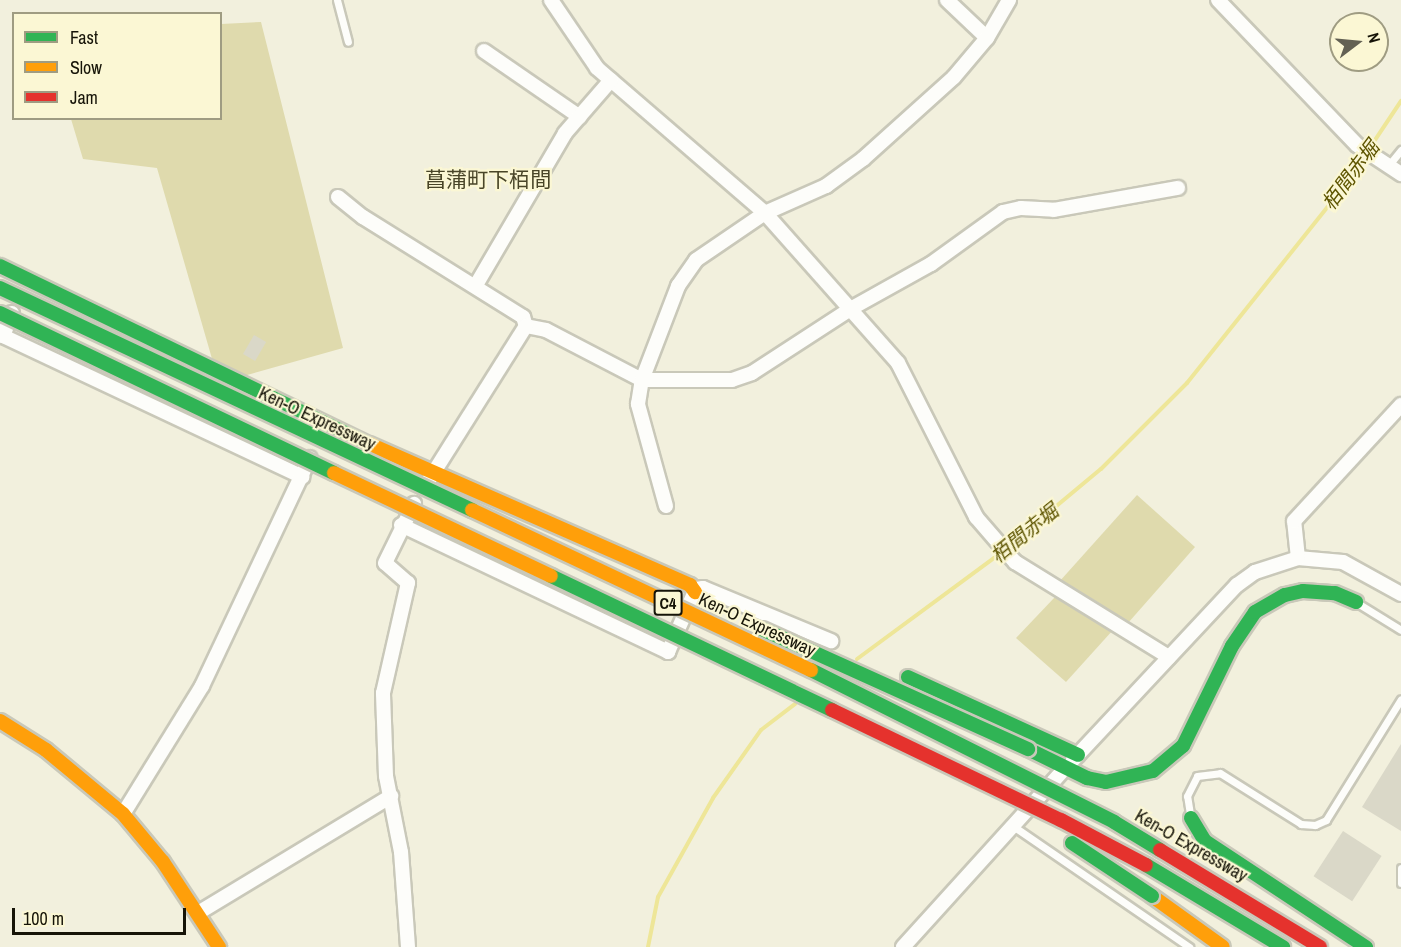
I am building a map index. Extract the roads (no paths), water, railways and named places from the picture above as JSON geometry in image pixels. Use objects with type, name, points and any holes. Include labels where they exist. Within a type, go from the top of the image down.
[{"type":"main road","points":[[0,266],[432,475],[690,585],[695,592]]},
{"type":"main road","name":"Ken-O Expressway","points":[[0,288],[791,660],[1114,822],[1320,947]]},
{"type":"main road","name":"C4","points":[[0,313],[831,708],[1081,830],[1283,947]]},
{"type":"main road","points":[[585,564],[828,656],[1087,778],[1106,782],[1153,771],[1183,746],[1232,646],[1255,612],[1285,595],[1303,591],[1335,593],[1356,602]]},
{"type":"main road","points":[[908,677],[1076,758]]},
{"type":"main road","points":[[831,708],[1007,804],[1152,896],[1223,947]]},
{"type":"main road","points":[[2,725],[46,750],[123,814],[163,862],[219,947]]},
{"type":"main road","points":[[1191,818],[1205,841],[1366,947]]},
{"type":"street","points":[[552,0],[575,38],[611,80],[765,213],[852,308],[898,363],[976,517],[994,540],[1015,562],[1169,657]]},
{"type":"street","points":[[947,0],[987,38]]},
{"type":"street","points":[[666,506],[638,404],[642,380],[678,286],[696,260],[765,213],[803,198],[843,175],[954,77],[987,38],[1009,0]]},
{"type":"street","points":[[1218,0],[1357,145],[1401,174]]},
{"type":"street","points":[[484,51],[580,117]]},
{"type":"street","points":[[476,285],[565,133],[611,80]]},
{"type":"street","points":[[526,326],[546,330],[642,380],[726,381],[745,377],[852,308],[931,264],[1011,209],[1054,210],[1178,188]]},
{"type":"street","points":[[338,197],[363,217],[476,285],[523,317],[526,326]]},
{"type":"street","points":[[25,278],[3,336],[302,477]]},
{"type":"street","points":[[408,947],[401,852],[390,796],[383,693],[408,583],[385,563],[401,525],[526,326]]},
{"type":"street","points":[[1298,558],[1294,521],[1401,405]]},
{"type":"street","points":[[123,814],[202,686],[302,477],[325,423]]},
{"type":"street","points":[[401,525],[668,652],[695,592],[704,588],[831,641]]},
{"type":"street","points":[[1076,758],[1237,585],[1255,572],[1298,558],[1342,561],[1401,594]]},
{"type":"street","points":[[903,947],[1061,773]]},
{"type":"street","points":[[198,913],[390,796]]},
{"type":"lane","points":[[337,0],[348,42]]},
{"type":"lane","points":[[1388,166],[1401,150]]},
{"type":"lane","points":[[1356,602],[1401,630]]},
{"type":"lane","points":[[1191,818],[1187,806],[1190,787],[1197,776],[1220,773],[1301,824],[1315,825],[1326,820],[1401,699]]},
{"type":"lane","points":[[1013,826],[1189,947]]},
{"type":"lane","points":[[1401,868],[1401,883]]},
{"type":"waterway","name":"栢間赤堀","points":[[857,659],[994,558],[1101,469],[1187,383],[1345,185],[1401,101]]},
{"type":"waterway","name":"栢間赤堀","points":[[648,947],[658,897],[713,798],[761,730],[795,704]]},
{"type":"district","name":"菖蒲町下栢間","points":[[488,180]]}]
